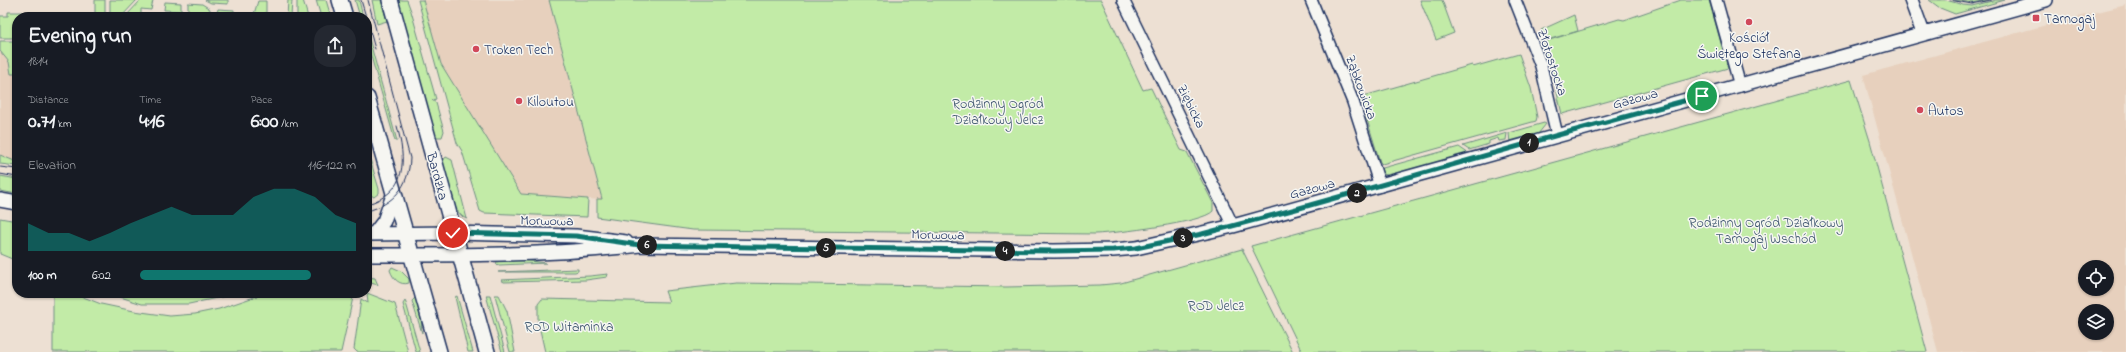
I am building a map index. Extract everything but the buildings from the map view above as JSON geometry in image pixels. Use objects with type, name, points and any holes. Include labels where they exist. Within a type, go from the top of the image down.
[{"type":"main road","points":[[340,0],[344,12]]},
{"type":"main road","name":"Bardzka","points":[[390,0],[459,255],[487,352]]},
{"type":"main road","points":[[372,115],[439,352]]},
{"type":"street","name":"Ziębicka","points":[[1123,0],[1232,226]]},
{"type":"street","name":"Ząbkowicka","points":[[1311,0],[1351,95],[1380,186]]},
{"type":"street","name":"Złotostocka","points":[[1515,0],[1541,66],[1558,135]]},
{"type":"street","points":[[1716,0],[1740,86]]},
{"type":"street","points":[[1911,0],[1923,33]]},
{"type":"street","name":"Gazowa","points":[[1232,226],[2046,0]]},
{"type":"street","points":[[372,233],[384,221],[394,192]]},
{"type":"street","points":[[0,200],[12,202]]},
{"type":"street","name":"Morwowa","points":[[372,234],[453,233],[576,236],[640,245],[1011,251],[1113,250],[1161,243],[1232,226]]},
{"type":"street","name":"Morwowa","points":[[372,255],[459,255],[598,250],[640,245]]},
{"type":"shaded area","points":[[423,0],[549,0],[602,200],[521,194],[441,64]]},
{"type":"shaded area","points":[[2126,5],[2126,352],[1938,352],[1863,75],[2061,21]]},
{"type":"shaded area","points":[[12,47],[12,162],[0,160],[0,48]]},
{"type":"green space","points":[[95,0],[105,0],[105,12],[95,12]]},
{"type":"green space","points":[[110,0],[137,0],[126,12],[110,12]]},
{"type":"green space","points":[[141,0],[153,0],[151,10],[141,9],[141,12],[130,12]]},
{"type":"green space","points":[[205,0],[228,0],[228,4],[211,3]]},
{"type":"green space","points":[[288,0],[292,0],[291,12],[287,12]]},
{"type":"green space","points":[[297,0],[303,0],[307,12],[297,12]]},
{"type":"green space","points":[[316,0],[326,0],[330,12],[320,12]]},
{"type":"green space","points":[[355,0],[359,0],[362,12],[359,12]]},
{"type":"green space","points":[[372,0],[381,0],[387,21],[377,24]]},
{"type":"green space","points":[[397,0],[407,0],[411,11],[436,99],[432,100],[436,103],[444,131],[442,137],[436,137],[434,135]]},
{"type":"green space","points":[[418,0],[423,0],[441,64],[521,194],[588,199],[587,217],[484,213],[480,211],[462,151],[457,143]]},
{"type":"green space","name":"Rodzinny Ogród Działkowy Jelcz","points":[[549,0],[1101,0],[1143,90],[1151,88],[1181,150],[1187,152],[1213,203],[1213,211],[1193,220],[1121,232],[1096,234],[693,230],[597,217],[597,199],[602,199]]},
{"type":"green space","points":[[1420,0],[1442,0],[1454,33],[1436,40]]},
{"type":"green space","points":[[1681,0],[1709,0],[1728,68],[1562,114],[1552,72],[1543,47],[1546,41],[1619,19],[1624,20]]},
{"type":"green space","points":[[1929,0],[1946,0],[1972,6],[1996,0],[2005,0],[1955,14],[1940,8]]},
{"type":"green space","points":[[1952,0],[1988,0],[1973,3]]},
{"type":"green space","points":[[258,1],[266,1],[266,12],[255,12]]},
{"type":"green space","points":[[165,2],[181,3],[181,11],[164,10]]},
{"type":"green space","points":[[188,3],[202,4],[210,9],[210,12],[188,12]]},
{"type":"green space","points":[[218,9],[234,10],[234,12],[217,12]]},
{"type":"green space","points":[[8,12],[12,12],[12,38],[0,38],[0,16],[8,16]]},
{"type":"green space","points":[[1574,15],[1578,31],[1547,40],[1541,30]]},
{"type":"green space","points":[[0,41],[12,41],[12,74],[9,62],[0,51]]},
{"type":"green space","points":[[372,49],[397,141],[395,141],[372,60]]},
{"type":"green space","points":[[1519,54],[1531,88],[1537,117],[1536,121],[1382,164],[1380,162],[1360,97],[1472,65],[1473,67]]},
{"type":"green space","name":"Rodzinny Ogród Działkowy Tarnogaj Wschód","points":[[1851,80],[1870,141],[1927,352],[1302,352],[1251,246]]},
{"type":"green space","points":[[1544,123],[1546,124],[1538,134],[1510,143],[1509,133]]},
{"type":"green space","points":[[1507,133],[1506,140],[1499,141],[1498,138],[1489,141],[1489,144],[1469,150],[1463,146]]},
{"type":"green space","points":[[1459,147],[1469,154],[1391,176],[1383,174],[1379,169]]},
{"type":"green space","points":[[0,155],[12,160],[12,165],[0,164]]},
{"type":"green space","points":[[446,157],[452,160],[467,219],[457,211],[450,195],[442,162]]},
{"type":"green space","points":[[372,166],[379,189],[379,193],[374,197],[372,196]]},
{"type":"green space","points":[[0,176],[12,178],[12,193],[0,191]]},
{"type":"green space","points":[[0,218],[12,220],[12,259],[0,254]]},
{"type":"green space","name":"ROD Jelcz","points":[[1242,249],[1293,352],[545,352],[538,321],[538,304],[542,299],[669,302],[665,291],[736,283],[1006,287],[1100,285],[1121,283]]},
{"type":"green space","points":[[509,258],[546,263],[496,264],[498,260]]},
{"type":"green space","points":[[392,267],[401,271],[409,279],[409,283],[403,284],[397,281],[390,270]]},
{"type":"green space","points":[[578,269],[578,271],[575,272],[498,272]]},
{"type":"green space","points":[[608,274],[607,277],[586,280],[504,282],[501,280],[590,276]]},
{"type":"green space","points":[[372,278],[375,278],[378,285],[372,283]]},
{"type":"green space","points":[[372,295],[395,304],[408,352],[357,352],[354,349],[361,299],[368,303],[368,298],[372,298]]},
{"type":"green space","points":[[486,295],[490,295],[505,352],[502,352]]},
{"type":"green space","points":[[495,295],[499,295],[507,311],[515,352],[510,352]]},
{"type":"green space","points":[[457,296],[473,352],[468,352],[455,297]]},
{"type":"green space","points":[[416,297],[421,317],[422,333],[412,301]]},
{"type":"green space","points":[[53,298],[86,298],[101,304],[134,311],[170,316],[195,314],[219,309],[251,298],[353,298],[341,352],[53,352]]},
{"type":"green space","points":[[123,298],[217,298],[189,304],[142,304]]},
{"type":"green space","points":[[405,301],[420,352],[416,352],[403,304]]},
{"type":"tram line","points":[[361,0],[365,12]]},
{"type":"tram line","points":[[368,0],[371,12]]},
{"type":"tram line","points":[[1950,0],[1972,4],[1991,0]]},
{"type":"tram line","points":[[372,15],[410,158],[407,177],[398,192],[385,204],[372,210]]},
{"type":"tram line","points":[[372,38],[375,49]]},
{"type":"tram line","points":[[372,202],[380,199],[390,192],[397,183],[401,173],[402,151],[397,126]]},
{"type":"tram line","points":[[0,167],[12,168]]},
{"type":"tram line","points":[[0,174],[12,176]]},
{"type":"place","name":"Tarnogaj","points":[[2036,18]]},
{"type":"place","name":"Kościół Świętego Stefana","points":[[1749,22]]},
{"type":"place","name":"Troken Tech","points":[[476,49]]},
{"type":"place","name":"Kiloutou","points":[[519,101]]},
{"type":"place","name":"Autos","points":[[1920,110]]},
{"type":"route","points":[[453,233],[576,236],[603,238],[640,245],[1054,251],[1136,248],[1202,234],[1296,209],[1539,140],[1702,96]]},
{"type":"park label","name":"ROD Witaminka","points":[[569,326]]}]
